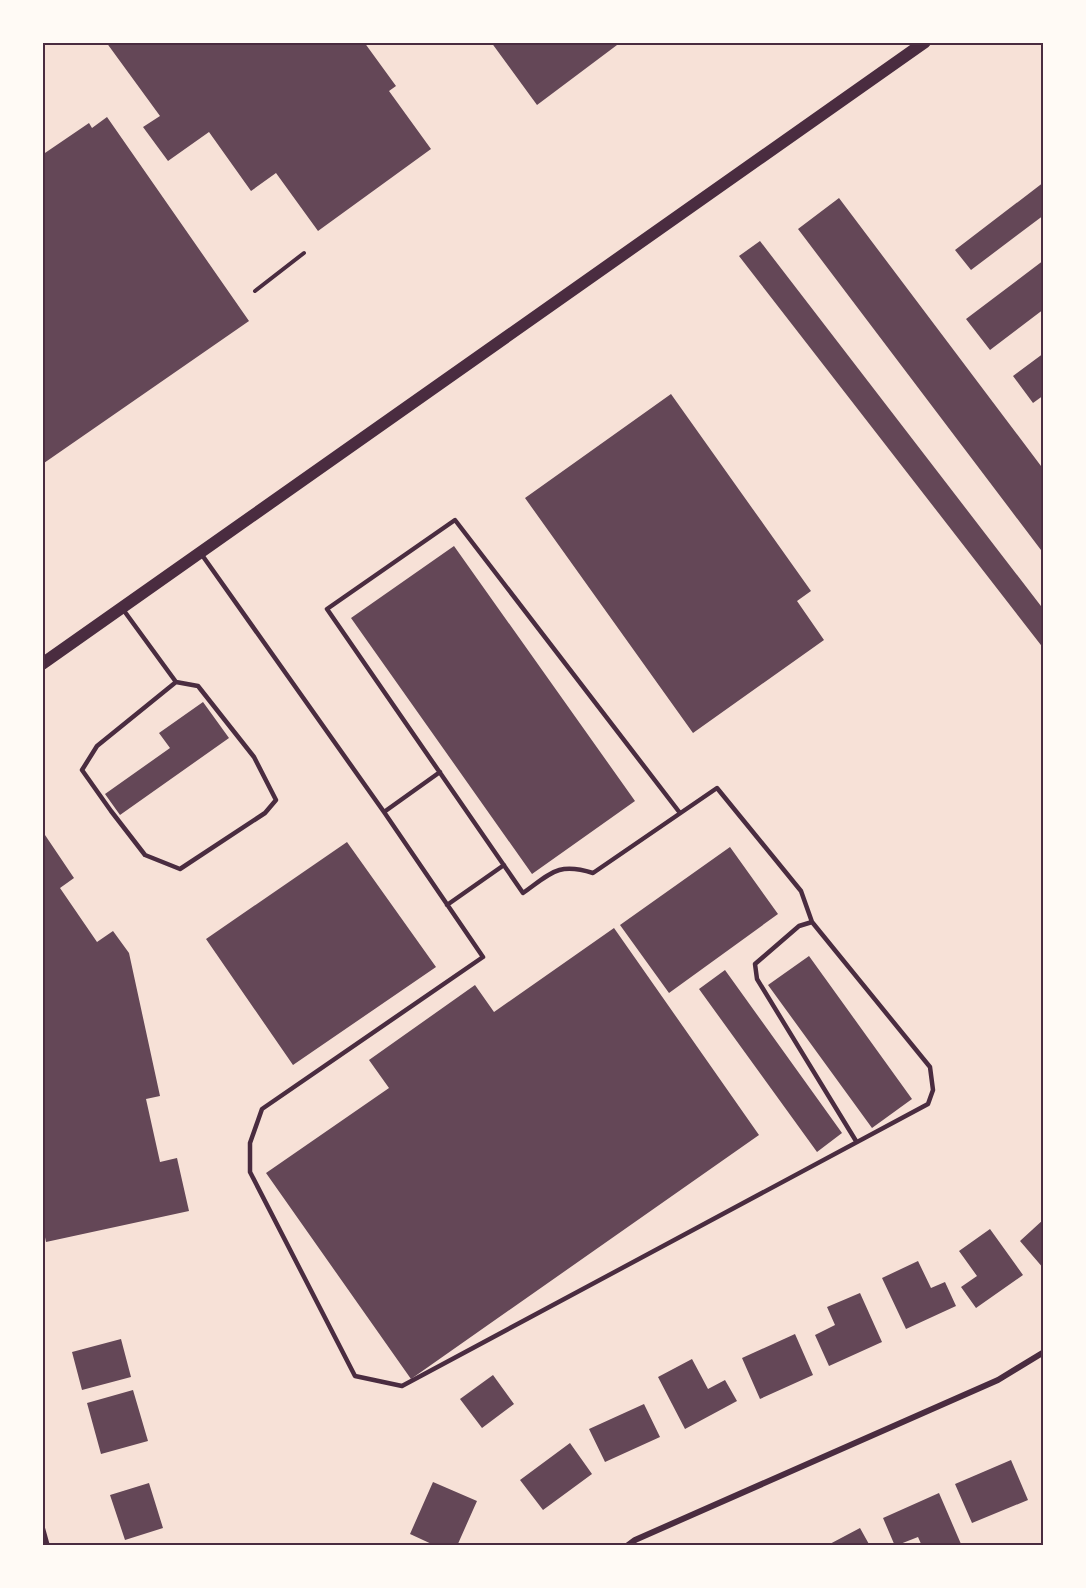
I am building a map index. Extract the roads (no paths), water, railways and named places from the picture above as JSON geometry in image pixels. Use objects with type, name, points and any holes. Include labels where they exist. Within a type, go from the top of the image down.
[{"type":"main road","points":[[42,664],[926,42]]},
{"type":"street","points":[[627,1546],[635,1540],[998,1380],[1044,1352]]},
{"type":"street","points":[[42,1528],[48,1546]]},
{"type":"lane","points":[[200,553],[384,812],[483,957],[262,1109],[250,1143],[250,1172],[355,1376],[402,1386],[928,1104],[933,1090],[930,1067],[812,922],[801,891],[717,788],[593,873],[576,868],[555,870],[523,892],[327,609],[454,520],[680,813]]},
{"type":"lane","points":[[122,608],[176,682],[198,686],[254,757],[276,800],[265,813],[180,868],[145,855],[82,770],[97,746],[176,682]]},
{"type":"lane","points":[[384,812],[440,772]]},
{"type":"lane","points":[[447,905],[504,865]]},
{"type":"lane","points":[[812,922],[799,926],[755,964],[758,979],[856,1141]]}]
